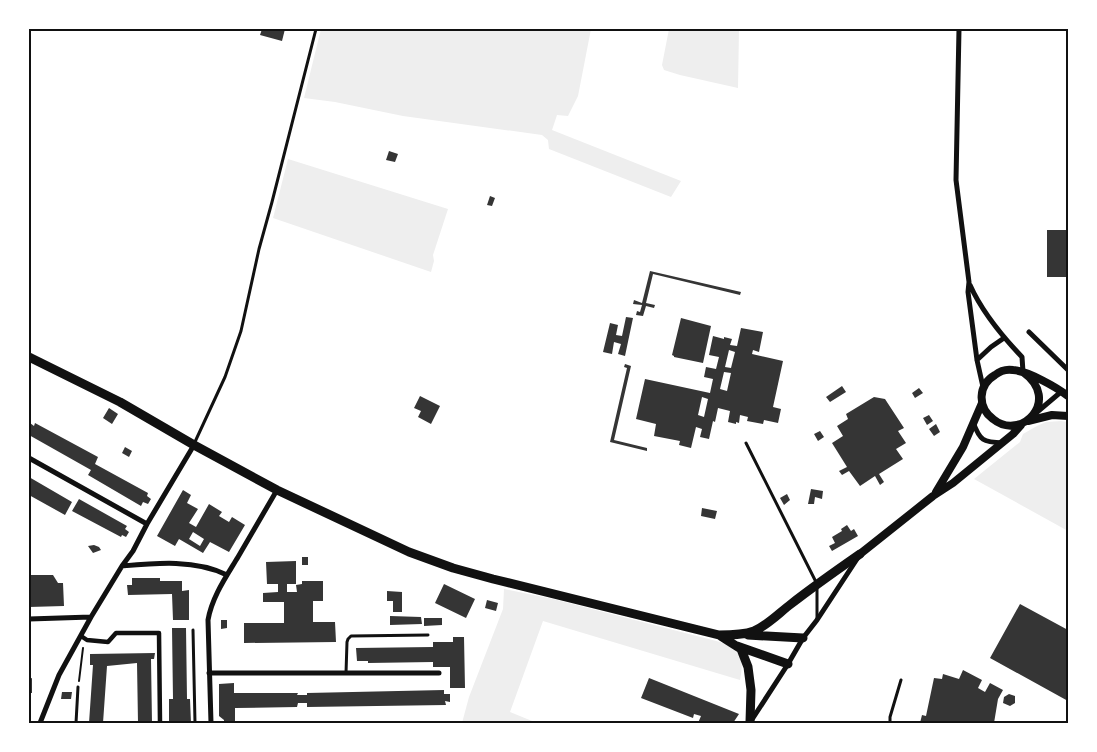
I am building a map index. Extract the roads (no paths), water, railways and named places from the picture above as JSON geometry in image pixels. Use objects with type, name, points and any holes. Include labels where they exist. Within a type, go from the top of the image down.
[{"type":"main road","points":[[29,357],[120,402],[277,490],[409,552],[453,568],[493,579],[719,636],[741,649],[748,667],[751,690],[750,723]]},
{"type":"main road","points":[[719,636],[754,631],[780,614],[817,584],[860,554]]},
{"type":"main road","points":[[738,634],[803,638]]},
{"type":"main road","points":[[733,644],[788,664]]},
{"type":"street","points":[[959,29],[956,180],[968,292],[983,387]]},
{"type":"street","points":[[968,282],[989,318],[1022,357],[1023,372],[1037,386],[1038,406],[1034,415]]},
{"type":"street","points":[[1029,332],[1068,370]]},
{"type":"street","points":[[978,360],[990,347],[1004,338]]},
{"type":"street","points":[[750,723],[803,638],[860,554],[953,483],[1023,423],[1065,394],[1023,372],[1012,369],[1001,371],[987,380],[981,395],[982,402],[987,413],[999,424],[1008,426],[1023,423],[1052,415],[1068,416]]},
{"type":"street","points":[[934,496],[963,447],[982,402]]},
{"type":"street","points":[[973,421],[977,432],[983,440],[1002,442]]},
{"type":"street","points":[[40,723],[59,675],[194,445]]},
{"type":"street","points":[[29,458],[147,524]]},
{"type":"street","points":[[211,723],[208,620],[210,612],[216,594],[277,490]]},
{"type":"street","points":[[122,566],[154,563],[193,565],[219,571],[227,575]]},
{"type":"street","points":[[29,618],[92,617]]},
{"type":"street","points":[[81,636],[87,640],[108,642],[116,633],[159,633],[160,723]]},
{"type":"street","points":[[209,674],[439,673]]},
{"type":"lane","points":[[194,445],[225,377],[241,331],[259,249],[316,29]]},
{"type":"lane","points":[[746,443],[817,584],[817,620]]},
{"type":"lane","points":[[193,630],[195,723]]},
{"type":"lane","points":[[346,673],[347,642],[351,636],[428,635]]},
{"type":"lane","points":[[890,723],[901,680]]},
{"type":"lane","points":[[76,723],[78,687]]}]
